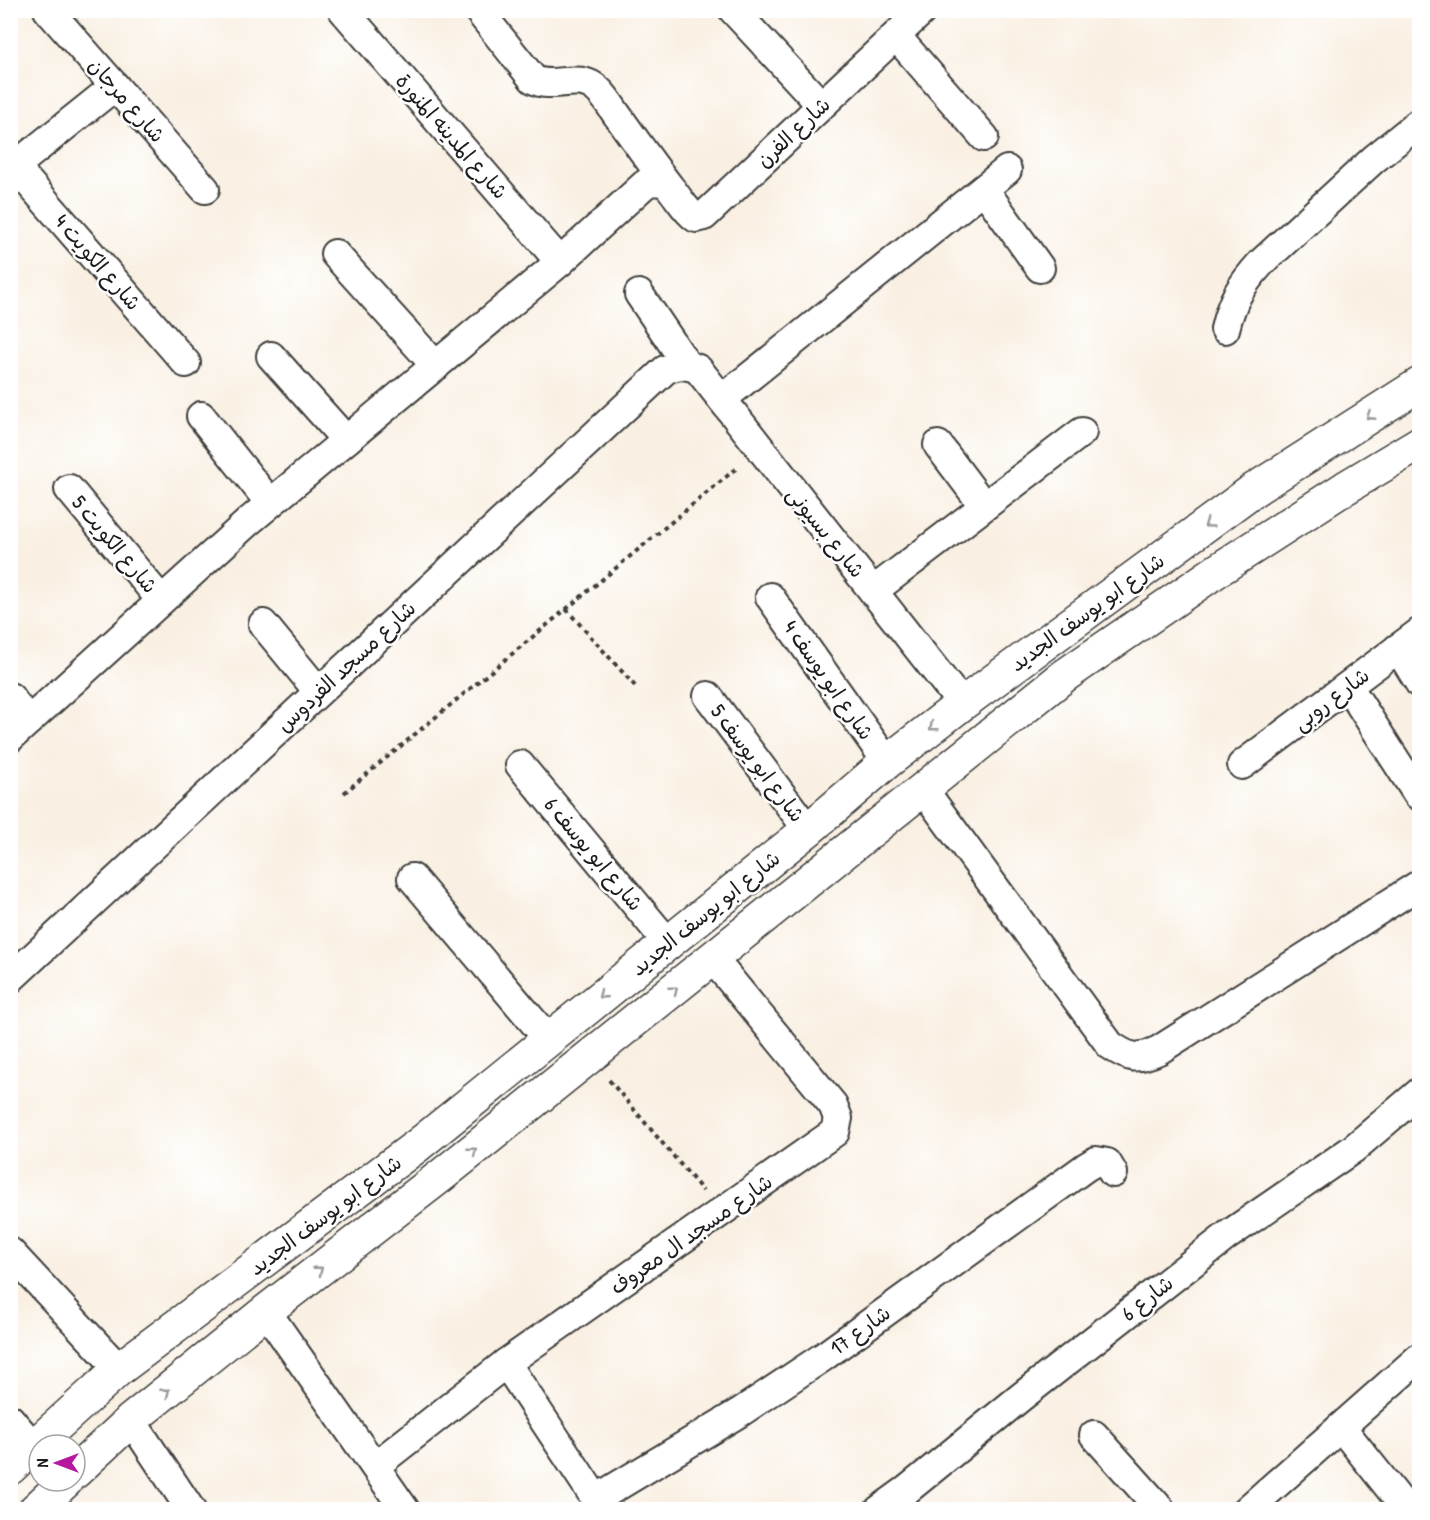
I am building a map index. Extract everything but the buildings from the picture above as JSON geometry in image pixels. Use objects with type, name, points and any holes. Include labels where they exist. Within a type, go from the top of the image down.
[{"type":"street","name":"شارع مرجان","points":[[48,10],[205,189]]},
{"type":"street","name":"شارع المدينه المنورة","points":[[343,10],[560,262]]},
{"type":"street","points":[[478,10],[533,79],[549,84],[568,80],[579,81],[598,89],[665,182]]},
{"type":"street","points":[[733,10],[821,105]]},
{"type":"street","name":"شارع الفرن","points":[[665,182],[690,213],[696,218],[704,216],[920,12]]},
{"type":"street","points":[[896,36],[984,137]]},
{"type":"street","points":[[12,166],[115,86]]},
{"type":"street","points":[[1225,329],[1231,304],[1261,263],[1374,159],[1419,122]]},
{"type":"street","name":"شارع الكويت 4","points":[[12,166],[186,363]]},
{"type":"street","points":[[722,399],[1007,170]]},
{"type":"street","points":[[10,697],[19,729],[270,504],[560,262],[644,185],[650,181],[665,182]]},
{"type":"street","points":[[984,189],[1040,268]]},
{"type":"street","points":[[335,254],[436,366]]},
{"type":"street","name":"شارع بسيونى","points":[[639,294],[687,365],[698,369],[962,704]]},
{"type":"street","points":[[271,356],[346,440]]},
{"type":"street","name":"شارع مسجد الفردوس","points":[[10,979],[665,370],[675,365],[687,365]]},
{"type":"street","name":"شارع ابو يوسف الجديد","points":[[22,1457],[118,1369],[418,1145],[808,830],[887,762],[962,704],[1252,491],[1419,384]]},
{"type":"street","points":[[201,416],[270,504]]},
{"type":"street","points":[[873,591],[1082,432]]},
{"type":"street","name":"شارع ابو يوسف الجديد","points":[[87,1461],[131,1420],[266,1311],[442,1175],[1064,676],[1138,624],[1419,443]]},
{"type":"street","points":[[938,445],[984,506]]},
{"type":"street","name":"شارع الكويت 5","points":[[69,489],[161,600]]},
{"type":"street","name":"شارع ابو يوسف 4","points":[[770,597],[887,762]]},
{"type":"street","points":[[263,624],[318,691]]},
{"type":"street","points":[[1409,640],[1419,684]]},
{"type":"street","name":"شارع روبى","points":[[1242,765],[1409,640]]},
{"type":"street","points":[[1348,686],[1418,795]]},
{"type":"street","name":"شارع ابو يوسف 5","points":[[708,696],[808,830]]},
{"type":"street","name":"شارع ابو يوسف 6","points":[[520,765],[668,943]]},
{"type":"street","points":[[923,789],[1110,1045],[1125,1056],[1142,1057],[1159,1050],[1419,884]]},
{"type":"street","points":[[412,878],[548,1039]]},
{"type":"street","name":"شارع مسجد ال معروف","points":[[375,1467],[506,1363],[824,1142],[835,1132],[838,1118],[832,1105],[712,959]]},
{"type":"street","name":"شارع 6","points":[[879,1509],[908,1490],[1021,1397],[1228,1235],[1353,1149],[1419,1092]]},
{"type":"street","points":[[418,1145],[442,1175]]},
{"type":"street","name":"شارع 17","points":[[600,1504],[814,1363],[1086,1167],[1096,1161],[1107,1163],[1113,1173]]},
{"type":"street","points":[[10,1252],[118,1369]]},
{"type":"street","points":[[266,1311],[405,1509]]},
{"type":"street","points":[[1247,1509],[1419,1357]]},
{"type":"street","points":[[506,1363],[600,1504]]},
{"type":"street","points":[[10,1419],[22,1457]]},
{"type":"street","points":[[131,1420],[191,1509]]},
{"type":"street","points":[[1341,1427],[1407,1509]]},
{"type":"street","points":[[1094,1435],[1161,1509]]},
{"type":"street","points":[[35,1509],[53,1493]]},
{"type":"path","points":[[344,794],[760,449]]},
{"type":"path","points":[[566,609],[635,686]]},
{"type":"path","points":[[589,1058],[721,1212]]}]
